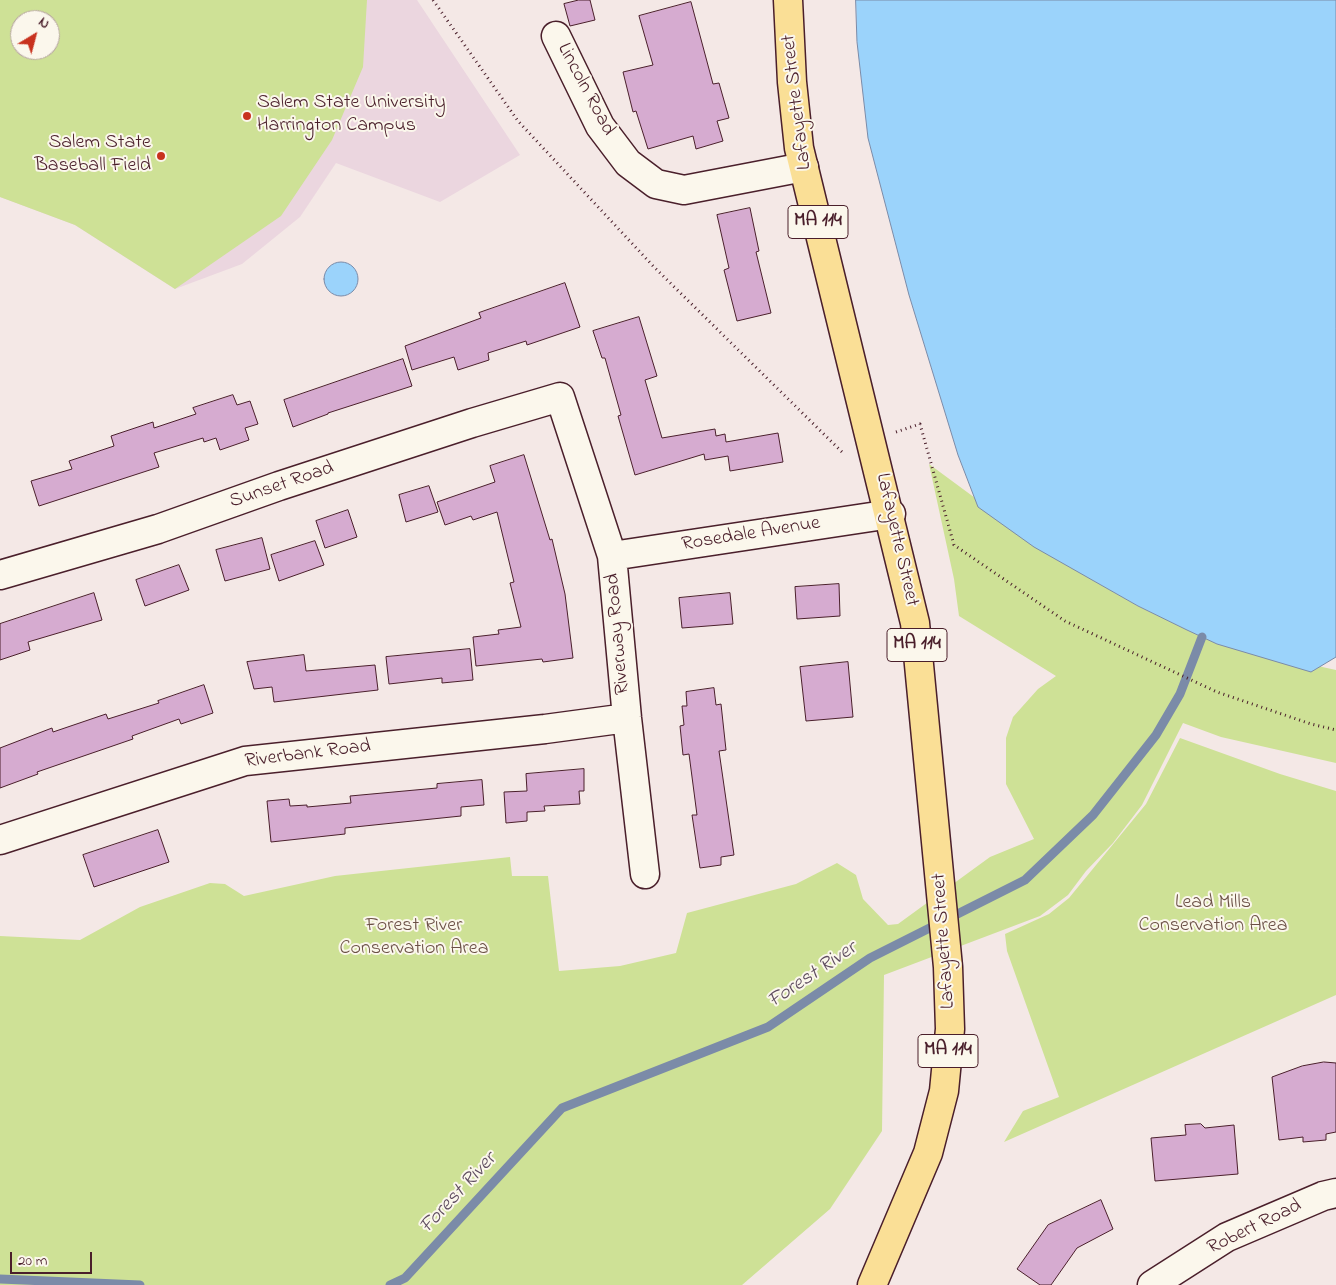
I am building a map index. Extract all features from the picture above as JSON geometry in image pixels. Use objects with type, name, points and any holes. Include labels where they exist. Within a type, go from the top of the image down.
[{"type":"main road","name":"Lafayette Street","points":[[788,0],[792,82],[804,167],[873,441],[916,622],[948,967],[950,1029],[944,1091],[928,1153],[872,1285]]},
{"type":"street","name":"Lincoln Road","points":[[556,36],[600,126],[628,163],[656,184],[684,190],[804,167]]},
{"type":"street","name":"Sunset Road","points":[[0,575],[158,529],[279,486],[472,423],[560,397],[560,401]]},
{"type":"street","name":"Riverway Road","points":[[560,401],[612,556],[626,718],[645,874]]},
{"type":"street","name":"Rosedale Avenue","points":[[612,556],[890,514]]},
{"type":"street","name":"Riverbank Road","points":[[0,840],[245,761],[545,729],[626,718]]},
{"type":"street","name":"Robert Road","points":[[1152,1285],[1227,1237],[1323,1196],[1336,1193]]},
{"type":"path","points":[[434,0],[518,121],[654,267],[842,452]]},
{"type":"path","points":[[873,441],[920,424],[954,545],[1065,621],[1217,692],[1311,724],[1336,730]]},
{"type":"shaded area","name":"Salem State Baseball Field","points":[[0,0],[417,0],[520,155],[440,202],[336,163],[300,217],[242,264],[175,289],[75,225],[0,197]]},
{"type":"green space","name":"Salem State Baseball Field","points":[[0,0],[367,0],[363,67],[332,140],[281,216],[175,289],[75,225],[0,197]]},
{"type":"green space","name":"Forest River Conservation Area","points":[[929,464],[1028,537],[1093,580],[1138,606],[1217,644],[1336,670],[1336,763],[1221,737],[1183,723],[1142,805],[1113,843],[1086,871],[1068,895],[1040,916],[884,975],[882,1131],[830,1209],[742,1285],[0,1285],[0,936],[80,940],[140,907],[210,883],[225,884],[244,896],[335,876],[510,857],[512,876],[548,876],[559,971],[620,966],[676,953],[687,913],[796,884],[837,863],[856,875],[863,899],[888,925],[898,924],[990,857],[1034,839],[1006,784],[1006,738],[1013,717],[1038,689],[1056,676],[959,616],[954,579]]},
{"type":"green space","name":"Lead Mills Conservation Area","points":[[1180,738],[1280,774],[1336,791],[1336,995],[1004,1142],[1023,1111],[1059,1097],[1007,951],[1005,934],[1049,914],[1069,898],[1146,804]]},
{"type":"water","points":[[856,0],[1336,0],[1336,657],[1311,672],[1217,644],[1138,606],[1034,547],[978,507],[958,455],[909,295],[868,138],[857,42]]},
{"type":"water","points":[[341,262],[353,267],[358,279],[353,291],[341,296],[329,291],[324,279],[329,267]]},
{"type":"building","points":[[579,0],[590,0],[595,20],[570,26],[564,4]]},
{"type":"building","points":[[691,2],[713,84],[719,83],[729,118],[717,121],[723,141],[696,149],[693,136],[648,149],[636,111],[633,112],[623,72],[653,65],[639,16]]},
{"type":"building","points":[[750,208],[759,251],[756,252],[771,313],[737,321],[724,270],[729,268],[717,215]]},
{"type":"building","points":[[565,283],[580,327],[527,345],[526,341],[488,353],[489,360],[458,370],[454,357],[412,370],[405,346],[481,318],[479,313]]},
{"type":"building","points":[[639,317],[657,376],[645,380],[662,438],[715,429],[716,436],[725,434],[726,442],[778,433],[783,462],[730,471],[728,456],[705,460],[704,454],[635,475],[618,416],[621,415],[605,358],[602,358],[593,331]]},
{"type":"building","points":[[403,359],[412,386],[328,413],[293,427],[284,400]]},
{"type":"building","points":[[233,395],[237,405],[250,401],[258,424],[245,428],[249,440],[220,450],[216,438],[204,442],[203,438],[154,453],[159,467],[39,506],[31,481],[72,469],[69,461],[114,446],[111,436],[153,422],[154,428],[196,414],[193,408]]},
{"type":"building","points":[[524,455],[550,540],[552,539],[565,594],[573,658],[543,662],[542,659],[476,666],[473,637],[499,634],[498,630],[521,627],[510,583],[514,582],[497,512],[473,520],[471,516],[445,525],[437,502],[495,482],[490,466]]},
{"type":"building","points":[[429,486],[438,512],[406,522],[399,495]]},
{"type":"building","points":[[348,510],[357,537],[325,548],[316,521]]},
{"type":"building","points":[[262,538],[270,569],[225,581],[216,550]]},
{"type":"building","points":[[315,541],[324,565],[279,581],[271,555]]},
{"type":"building","points":[[179,565],[189,590],[145,606],[136,580]]},
{"type":"building","points":[[839,584],[840,616],[797,619],[795,587]]},
{"type":"building","points":[[94,593],[102,620],[28,642],[30,650],[0,660],[0,624]]},
{"type":"building","points":[[730,593],[733,624],[682,628],[679,598]]},
{"type":"building","points":[[470,649],[473,680],[442,683],[442,678],[389,684],[386,657]]},
{"type":"building","points":[[304,655],[306,671],[375,665],[378,690],[274,702],[272,687],[254,689],[247,662]]},
{"type":"building","points":[[848,662],[853,717],[806,721],[800,667]]},
{"type":"building","points":[[204,685],[213,713],[181,724],[179,719],[132,736],[133,739],[37,772],[38,774],[0,788],[0,748],[52,728],[53,732],[106,714],[108,719],[159,703],[158,701]]},
{"type":"building","points":[[714,688],[716,705],[721,704],[726,750],[719,751],[734,855],[721,857],[721,865],[700,868],[692,815],[697,815],[689,754],[683,755],[680,726],[684,725],[682,706],[687,706],[686,692]]},
{"type":"building","points":[[584,769],[584,791],[579,791],[580,804],[544,806],[545,811],[527,812],[527,821],[506,823],[504,792],[527,791],[526,774]]},
{"type":"building","points":[[482,780],[484,805],[461,807],[461,816],[345,828],[345,834],[271,842],[267,801],[289,799],[290,806],[307,805],[307,807],[351,803],[350,796],[437,788],[437,784]]},
{"type":"building","points":[[158,830],[169,862],[94,887],[83,855]]},
{"type":"building","points":[[1324,1062],[1336,1063],[1336,1132],[1326,1134],[1326,1140],[1303,1142],[1303,1137],[1279,1140],[1272,1077],[1302,1066]]},
{"type":"building","points":[[1201,1124],[1205,1128],[1234,1125],[1238,1174],[1155,1181],[1151,1138],[1186,1135],[1185,1125]]},
{"type":"building","points":[[1101,1200],[1113,1229],[1077,1248],[1051,1285],[1040,1285],[1017,1269],[1048,1225]]},
{"type":"waterway","name":"Forest River","points":[[390,1285],[405,1278],[562,1108],[768,1027],[870,958],[1025,880],[1093,815],[1156,735],[1180,694],[1202,637]]},
{"type":"waterway","name":"Forest River","points":[[0,1279],[140,1285]]},
{"type":"place","name":"Salem State University Harrington Campus","points":[[247,116]]},
{"type":"place","name":"Salem State Baseball Field","points":[[161,156]]}]
